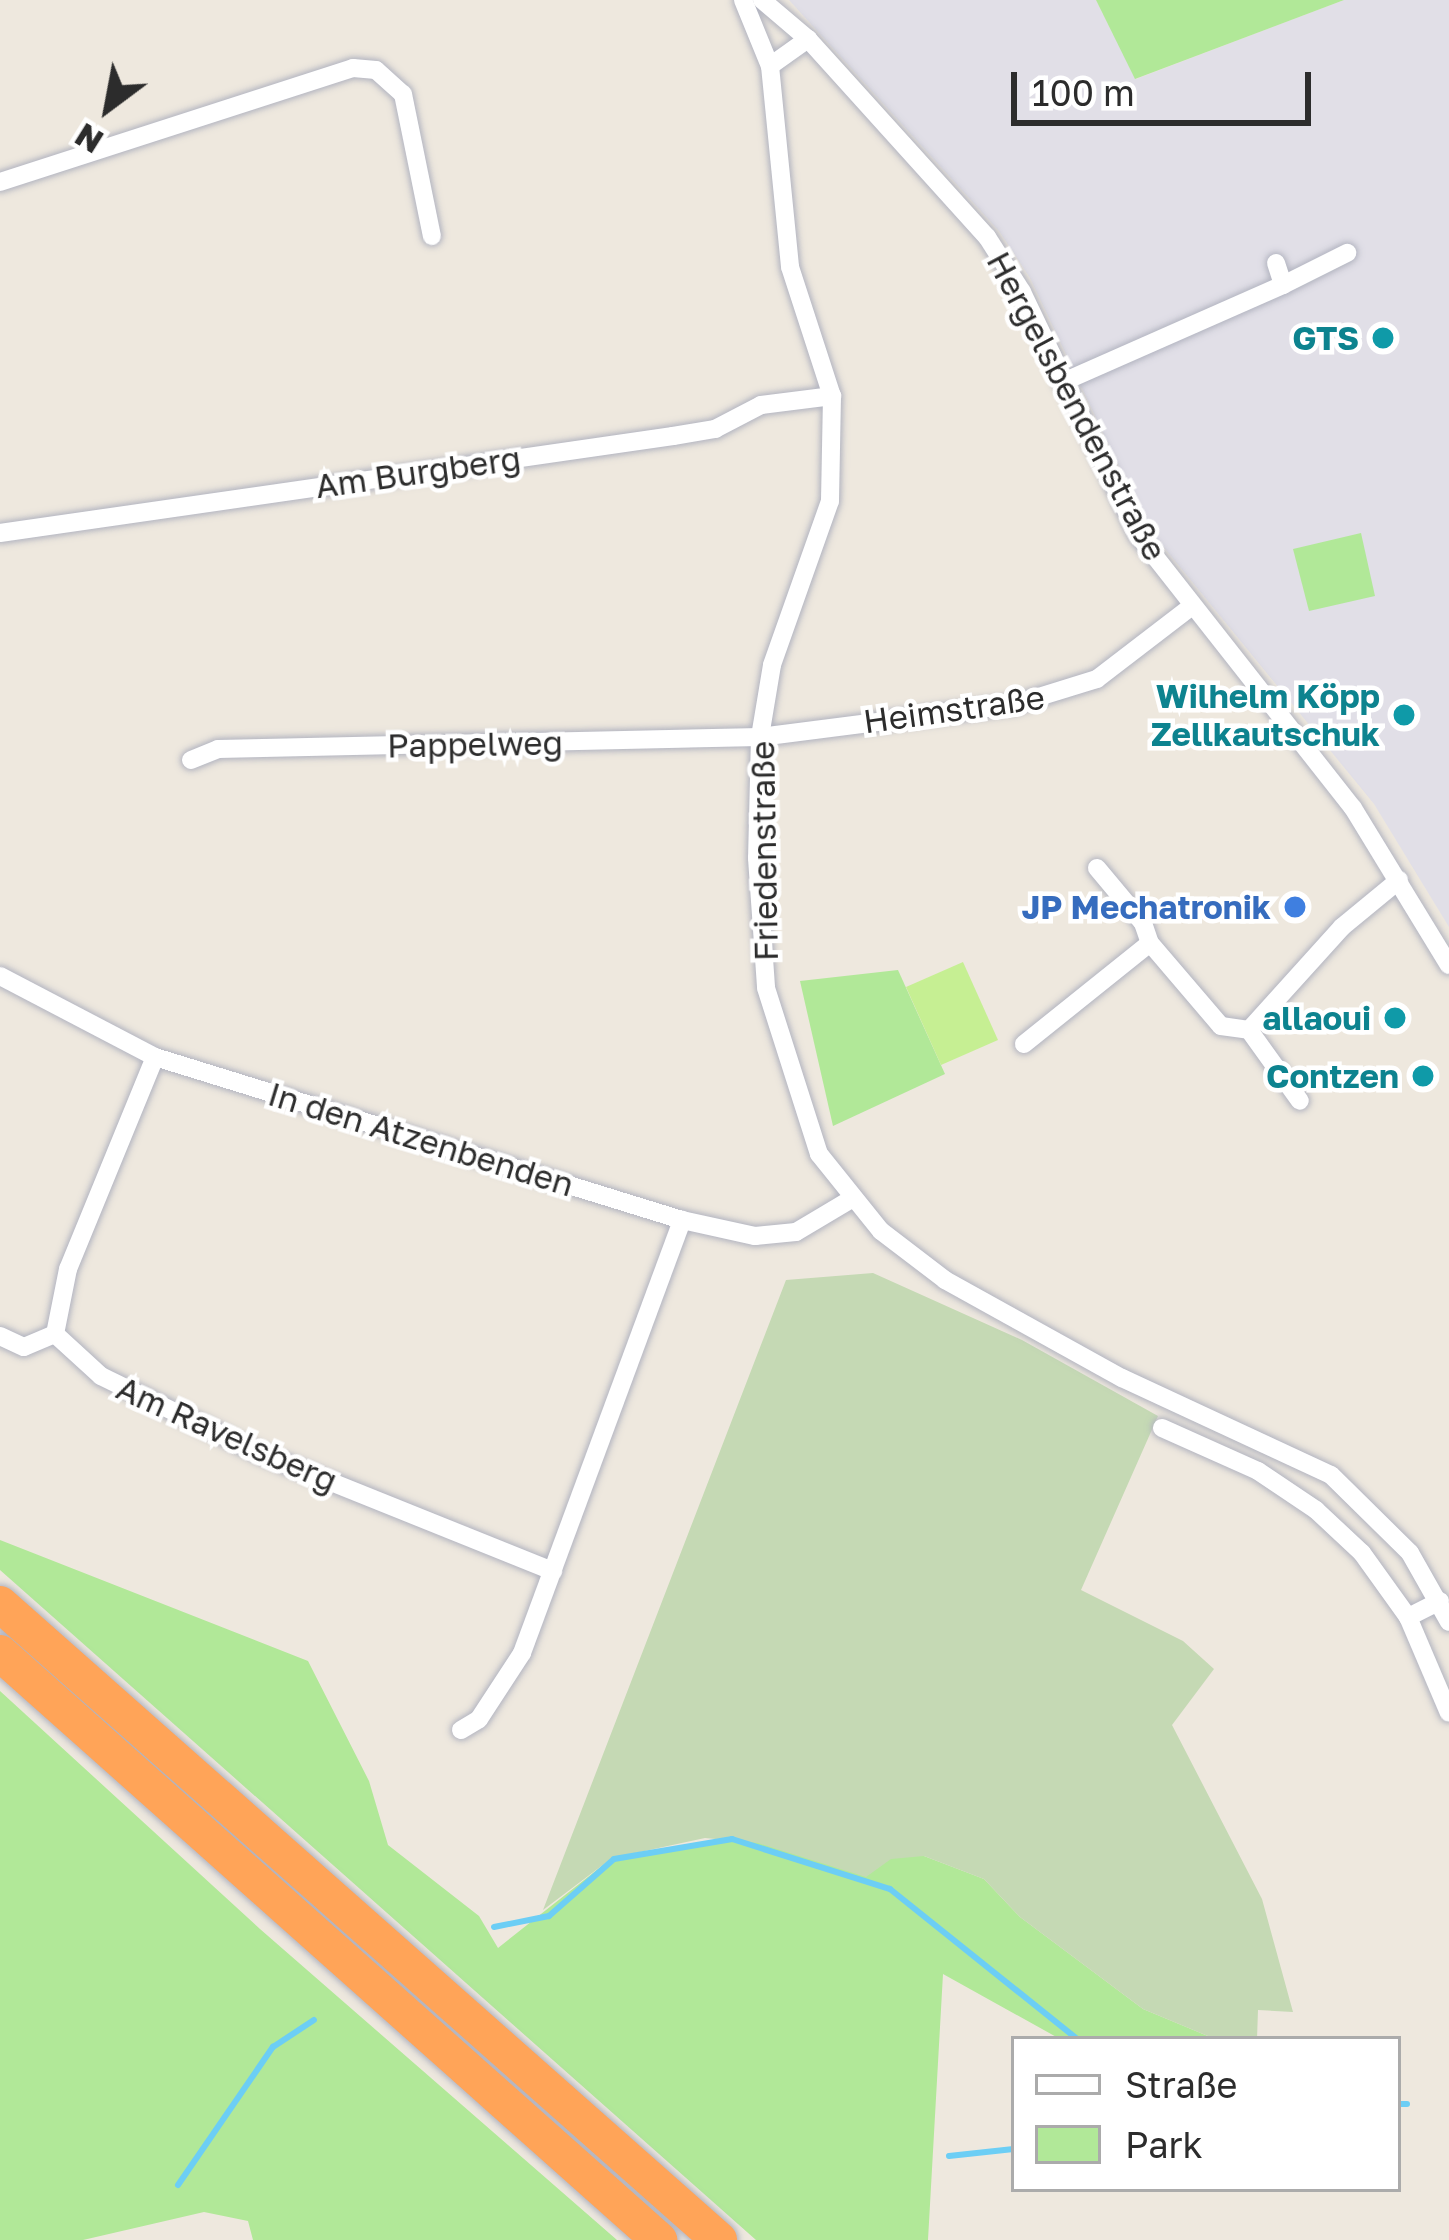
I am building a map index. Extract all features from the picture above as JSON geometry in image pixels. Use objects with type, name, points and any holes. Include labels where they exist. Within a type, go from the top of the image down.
[{"type":"highway","points":[[0,1604],[719,2240]]},
{"type":"highway","points":[[0,1653],[659,2240]]},
{"type":"street","name":"Friedenstraße","points":[[743,0],[770,66],[780,216],[832,396],[830,501],[772,665],[760,736],[758,920],[766,988],[778,1045],[819,1154],[850,1201],[945,1280],[1122,1378],[1331,1475],[1410,1553],[1449,1622]]},
{"type":"street","points":[[762,0],[808,39],[770,66]]},
{"type":"street","name":"Hergelsbendenstraße","points":[[808,39],[987,237],[1138,535],[1353,808],[1449,965]]},
{"type":"street","points":[[0,182],[353,68],[376,70],[403,94],[433,236]]},
{"type":"street","points":[[1063,382],[1347,253]]},
{"type":"street","points":[[1276,263],[1282,285]]},
{"type":"street","name":"Am Burgberg","points":[[0,533],[674,436],[716,429],[761,405],[832,396]]},
{"type":"street","name":"Heimstraße","points":[[760,736],[1071,691],[1120,664],[1192,607]]},
{"type":"street","name":"Pappelweg","points":[[191,760],[218,749],[760,736]]},
{"type":"street","points":[[1096,868],[1143,923],[1150,944],[1221,1026],[1249,1030],[1300,1101]]},
{"type":"street","points":[[1249,1030],[1342,927],[1399,880]]},
{"type":"street","points":[[1024,1045],[1150,944]]},
{"type":"street","name":"In den Atzenbenden","points":[[0,976],[155,1057],[682,1220],[755,1236],[796,1232],[850,1201]]},
{"type":"street","points":[[0,1336],[24,1347],[55,1334],[68,1269],[155,1057]]},
{"type":"street","points":[[460,1730],[499,1694],[553,1571],[682,1220]]},
{"type":"street","name":"Am Ravelsberg","points":[[55,1334],[100,1376],[259,1453],[553,1571]]},
{"type":"street","points":[[1162,1428],[1258,1471],[1316,1510],[1362,1553],[1408,1617],[1449,1713]]},
{"type":"street","points":[[1408,1617],[1440,1601]]},
{"type":"shaded area","points":[[789,0],[1096,0],[1136,79],[1344,0],[1449,0],[1449,927],[1374,804],[1148,528],[1030,278],[999,231]]},
{"type":"green space","points":[[1096,0],[1344,0],[1135,79]]},
{"type":"green space","points":[[1361,533],[1375,596],[1309,611],[1293,549]]},
{"type":"green space","points":[[963,962],[998,1040],[941,1065],[906,987]]},
{"type":"green space","points":[[898,970],[945,1074],[833,1126],[800,981]]},
{"type":"green space","points":[[873,1273],[1022,1340],[1158,1416],[1081,1590],[1183,1641],[1214,1669],[1172,1725],[1262,1899],[1293,2012],[1258,2010],[1257,2036],[1208,2036],[1143,2009],[1020,1917],[984,1879],[924,1856],[891,1859],[866,1877],[758,1843],[705,1838],[612,1858],[543,1910],[786,1280]]},
{"type":"green space","points":[[0,1540],[308,1661],[369,1781],[388,1845],[479,1916],[498,1948],[612,1858],[733,1837],[924,1856],[984,1879],[1020,1917],[1143,2009],[1208,2036],[1055,2036],[943,1974],[928,2240],[756,2240],[0,1570]]},
{"type":"green space","points":[[0,1691],[260,1929],[617,2240],[253,2240],[248,2221],[204,2212],[83,2240],[0,2240]]},
{"type":"waterway","points":[[494,1927],[549,1916],[614,1859],[732,1839],[890,1889],[1073,2036]]},
{"type":"waterway","points":[[178,2185],[273,2047],[314,2020]]},
{"type":"waterway","points":[[1401,2104],[1407,2104]]},
{"type":"waterway","points":[[949,2156],[1011,2149]]},
{"type":"place","name":"GTS","points":[[1383,338]]},
{"type":"place","name":"Wilhelm Köpp Zellkautschuk","points":[[1404,715]]},
{"type":"place","name":"JP Mechatronik","points":[[1295,907]]},
{"type":"place","name":"allaoui","points":[[1395,1018]]},
{"type":"place","name":"Contzen","points":[[1423,1076]]}]
